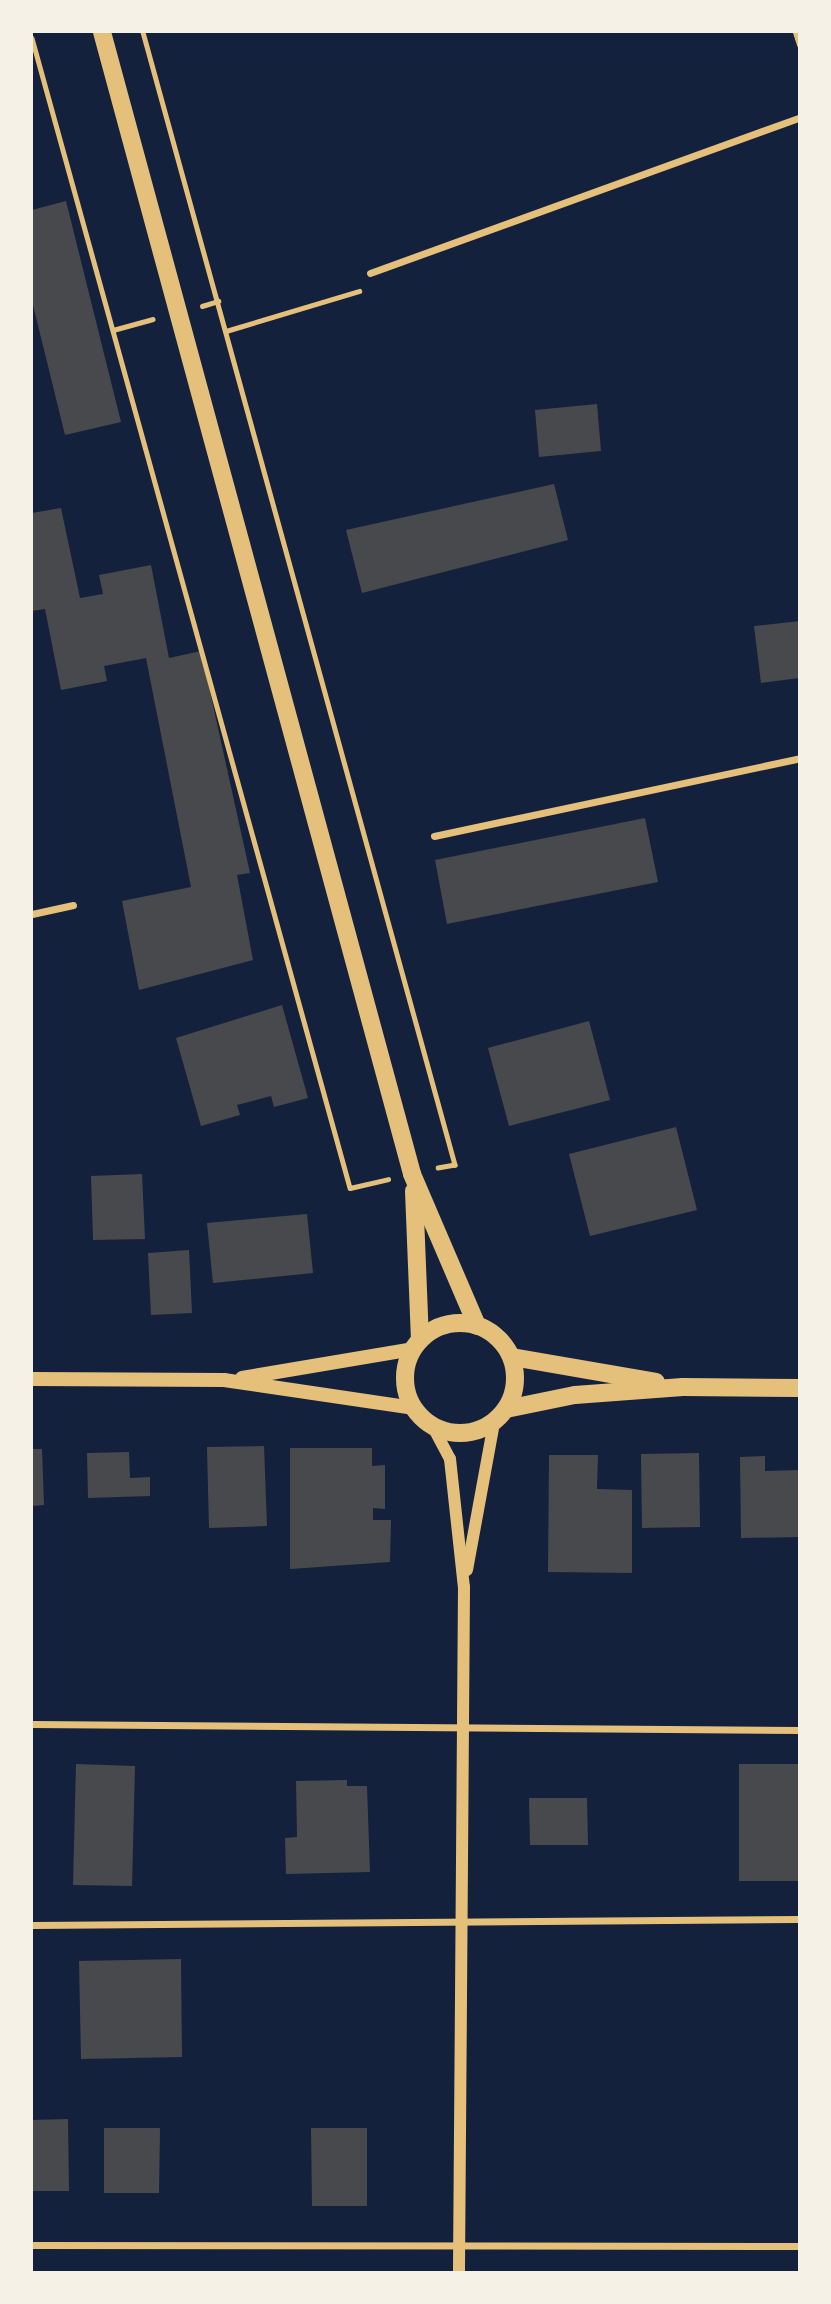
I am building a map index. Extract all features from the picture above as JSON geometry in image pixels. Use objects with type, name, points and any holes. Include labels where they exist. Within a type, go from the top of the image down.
[{"type":"main road","points":[[102,32],[412,1174],[477,1326],[512,1357],[683,1387]]},
{"type":"main road","points":[[412,1174],[417,1344],[404,1378],[413,1408],[433,1427],[464,1433],[500,1416],[575,1395],[683,1387],[800,1388]]},
{"type":"main road","points":[[224,1380],[417,1344],[447,1324],[477,1326]]},
{"type":"main road","points":[[500,1416],[515,1384],[512,1357]]},
{"type":"main road","points":[[32,1379],[224,1380],[413,1408]]},
{"type":"street","points":[[796,32],[800,44]]},
{"type":"street","points":[[370,273],[800,117]]},
{"type":"street","points":[[434,835],[800,758]]},
{"type":"street","points":[[32,914],[73,905]]},
{"type":"street","points":[[464,1587],[500,1416]]},
{"type":"street","points":[[433,1427],[450,1459],[464,1587],[459,2273]]},
{"type":"street","points":[[32,1724],[800,1730]]},
{"type":"street","points":[[32,1925],[461,1918],[800,1919]]},
{"type":"street","points":[[32,2245],[459,2248],[800,2246]]},
{"type":"path","points":[[32,37],[349,1188],[454,1165],[143,32]]},
{"type":"path","points":[[226,331],[363,290],[370,273]]},
{"type":"building","points":[[66,201],[121,422],[65,435],[32,301],[32,210]]},
{"type":"building","points":[[597,404],[601,451],[539,457],[535,410]]},
{"type":"building","points":[[554,484],[568,540],[362,593],[346,530]]},
{"type":"building","points":[[61,508],[80,598],[103,594],[99,575],[151,565],[169,658],[201,651],[250,873],[237,875],[253,960],[139,990],[122,901],[191,887],[146,658],[104,666],[107,681],[61,690],[45,609],[32,611],[32,513]]},
{"type":"building","points":[[800,621],[800,678],[761,683],[754,626]]},
{"type":"building","points":[[645,818],[658,882],[447,924],[435,860]]},
{"type":"building","points":[[282,1005],[308,1098],[274,1107],[271,1096],[237,1105],[240,1115],[201,1126],[176,1038]]},
{"type":"building","points":[[589,1021],[610,1100],[509,1126],[488,1048]]},
{"type":"building","points":[[676,1127],[697,1210],[590,1236],[569,1154]]},
{"type":"building","points":[[142,1174],[145,1239],[93,1240],[91,1176]]},
{"type":"building","points":[[307,1214],[313,1273],[213,1283],[207,1223]]},
{"type":"building","points":[[189,1250],[192,1313],[151,1315],[148,1253]]},
{"type":"building","points":[[264,1446],[267,1526],[209,1528],[207,1447]]},
{"type":"building","points":[[290,1448],[372,1448],[372,1466],[385,1465],[385,1509],[373,1508],[373,1520],[391,1520],[390,1562],[290,1569]]},
{"type":"building","points":[[32,1449],[42,1449],[44,1505],[32,1506]]},
{"type":"building","points":[[129,1452],[130,1478],[150,1477],[150,1496],[88,1498],[87,1453]]},
{"type":"building","points":[[699,1453],[700,1527],[642,1528],[641,1454]]},
{"type":"building","points":[[549,1455],[598,1455],[597,1489],[632,1490],[632,1573],[548,1572]]},
{"type":"building","points":[[765,1456],[765,1471],[800,1470],[800,1537],[741,1538],[740,1457]]},
{"type":"building","points":[[76,1764],[135,1766],[132,1886],[73,1885]]},
{"type":"building","points":[[739,1764],[800,1764],[800,1881],[739,1881]]},
{"type":"building","points":[[347,1780],[347,1786],[367,1786],[370,1872],[286,1874],[285,1838],[297,1837],[296,1781]]},
{"type":"building","points":[[529,1798],[587,1798],[588,1845],[530,1845]]},
{"type":"building","points":[[181,1959],[182,2057],[81,2059],[79,1961]]},
{"type":"building","points":[[68,2119],[69,2191],[32,2191],[32,2120]]},
{"type":"building","points":[[104,2128],[160,2128],[159,2193],[104,2193]]},
{"type":"building","points":[[311,2128],[367,2128],[367,2206],[312,2206]]}]
